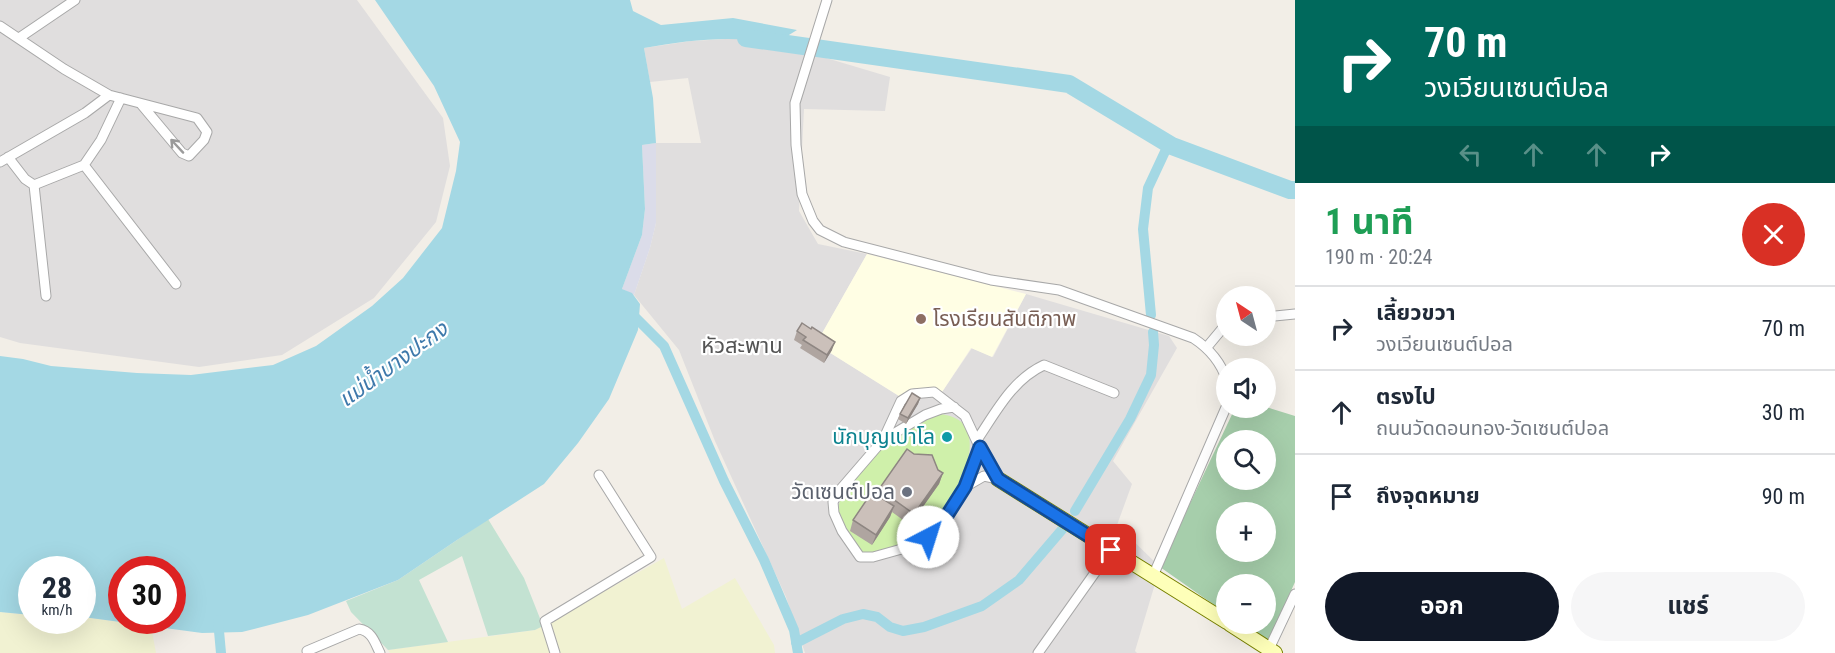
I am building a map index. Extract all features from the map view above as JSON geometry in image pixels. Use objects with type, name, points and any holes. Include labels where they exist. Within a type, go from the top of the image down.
[{"type":"street","points":[[19,38],[75,0]]},
{"type":"street","points":[[827,0],[795,103],[800,180],[807,210],[820,230],[844,242],[991,280],[1059,290],[1193,338],[1207,347],[1216,359]]},
{"type":"street","points":[[0,26],[64,69],[109,95],[198,118],[207,132],[204,140],[189,156],[182,153],[141,104]]},
{"type":"street","points":[[34,185],[4,160],[85,113],[109,95]]},
{"type":"street","points":[[34,185],[84,165],[97,146],[121,98]]},
{"type":"street","points":[[84,165],[176,284]]},
{"type":"street","points":[[34,185],[46,296]]},
{"type":"street","points":[[1276,316],[1295,314]]},
{"type":"street","points":[[1207,347],[1216,336]]},
{"type":"street","points":[[998,479],[978,444],[965,416],[934,392],[912,394],[901,401],[883,440],[839,491],[833,502],[834,513],[842,531],[860,557],[873,557],[916,545],[928,537],[944,520],[965,487],[978,444],[1018,381],[1031,371],[1044,365],[1114,393]]},
{"type":"street","points":[[883,440],[925,415],[954,407]]},
{"type":"street","points":[[1153,576],[1221,418]]},
{"type":"street","points":[[555,653],[544,621],[651,557],[599,475]]},
{"type":"street","points":[[965,487],[984,476],[998,479],[1216,615]]},
{"type":"street","points":[[1043,651],[1111,550]]},
{"type":"street","points":[[1244,634],[1268,650],[1295,594]]},
{"type":"street","points":[[307,651],[359,629],[370,633],[380,653]]},
{"type":"shaded area","points":[[0,0],[357,0],[443,118],[450,166],[436,222],[374,298],[282,355],[199,367],[20,343],[0,337]]},
{"type":"shaded area","points":[[746,38],[776,43],[890,77],[885,111],[804,109],[799,211],[818,244],[867,254],[816,344],[899,396],[914,388],[927,388],[942,392],[972,348],[993,357],[1026,294],[1169,336],[1177,348],[1113,461],[1132,484],[1117,525],[1160,567],[1135,651],[1137,653],[805,653],[786,597],[715,441],[679,350],[634,295],[656,223],[656,143],[701,143],[688,78],[650,82],[644,48],[691,41]]},
{"type":"shaded area","points":[[656,143],[656,223],[634,295],[622,289],[642,235],[645,209],[642,145]]},
{"type":"shaded area","name":"โรงเรียนสันติภาพ","points":[[867,254],[1026,294],[992,357],[971,348],[942,392],[927,388],[914,388],[899,396],[816,344]]},
{"type":"shaded area","points":[[488,519],[524,578],[543,626],[535,630],[488,636],[462,556],[419,580],[448,642],[388,650],[351,612],[346,601],[398,580]]},
{"type":"shaded area","points":[[664,558],[682,609],[735,578],[774,645],[775,653],[390,653],[388,650],[535,630]]},
{"type":"shaded area","points":[[0,612],[18,614],[18,634],[96,634],[96,619],[108,620],[108,634],[152,634],[156,653],[0,653]]},
{"type":"green space","points":[[1276,410],[1295,416],[1295,582],[1276,624],[1276,574],[1216,574],[1216,606],[1160,567],[1216,448],[1216,490],[1276,490],[1276,430],[1225,430],[1230,418],[1276,418]]},
{"type":"green space","points":[[941,414],[960,421],[965,426],[970,447],[964,474],[948,510],[917,540],[892,550],[864,554],[854,544],[844,527],[838,508],[842,494],[881,448],[923,420]]},
{"type":"green space","points":[[1256,634],[1272,634],[1268,642]]},
{"type":"water","name":"แม่น้ำบางปะกง","points":[[375,0],[630,0],[633,11],[661,25],[733,18],[797,30],[776,43],[743,39],[710,40],[644,48],[653,98],[656,143],[642,145],[645,209],[642,235],[622,289],[632,293],[640,304],[638,330],[609,399],[578,443],[544,484],[398,580],[308,615],[242,632],[202,633],[186,631],[186,556],[108,556],[108,620],[96,619],[96,556],[18,556],[18,614],[0,612],[0,356],[51,366],[191,375],[273,365],[316,346],[372,306],[403,278],[442,228],[456,171],[460,142],[434,86]]},
{"type":"building","points":[[802,323],[835,342],[827,355],[803,340],[806,337],[797,331]]},
{"type":"building","name":"วัดเซนต์ปอล","points":[[912,393],[920,398],[908,418],[900,414]]},
{"type":"building","name":"วัดเซนต์ปอล","points":[[907,449],[914,454],[932,455],[938,470],[943,473],[914,514],[879,489]]},
{"type":"building","points":[[872,492],[894,506],[876,535],[853,520]]},
{"type":"waterway","points":[[746,38],[1069,84],[1172,146],[1295,190]]},
{"type":"waterway","points":[[1151,315],[1143,229],[1148,188],[1169,143]]},
{"type":"waterway","points":[[630,312],[664,346],[724,481],[764,560],[794,630],[798,653]]},
{"type":"waterway","points":[[1075,511],[1130,419],[1151,375],[1153,332]]},
{"type":"waterway","points":[[796,643],[843,619],[863,614],[877,617],[890,627],[903,631],[924,627],[982,606],[1019,580],[1066,525]]},
{"type":"waterway","points":[[218,620],[221,653]]},
{"type":"place","name":"โรงเรียนสันติภาพ","points":[[921,319]]},
{"type":"place","name":"นักบุญเปาโล","points":[[947,437]]},
{"type":"place","name":"วัดเซนต์ปอล","points":[[907,492]]},
{"type":"district","name":"หัวสะพาน","points":[[742,345]]},
{"type":"route","points":[[928,537],[944,520],[965,487],[980,447],[998,479],[1111,550]]}]
